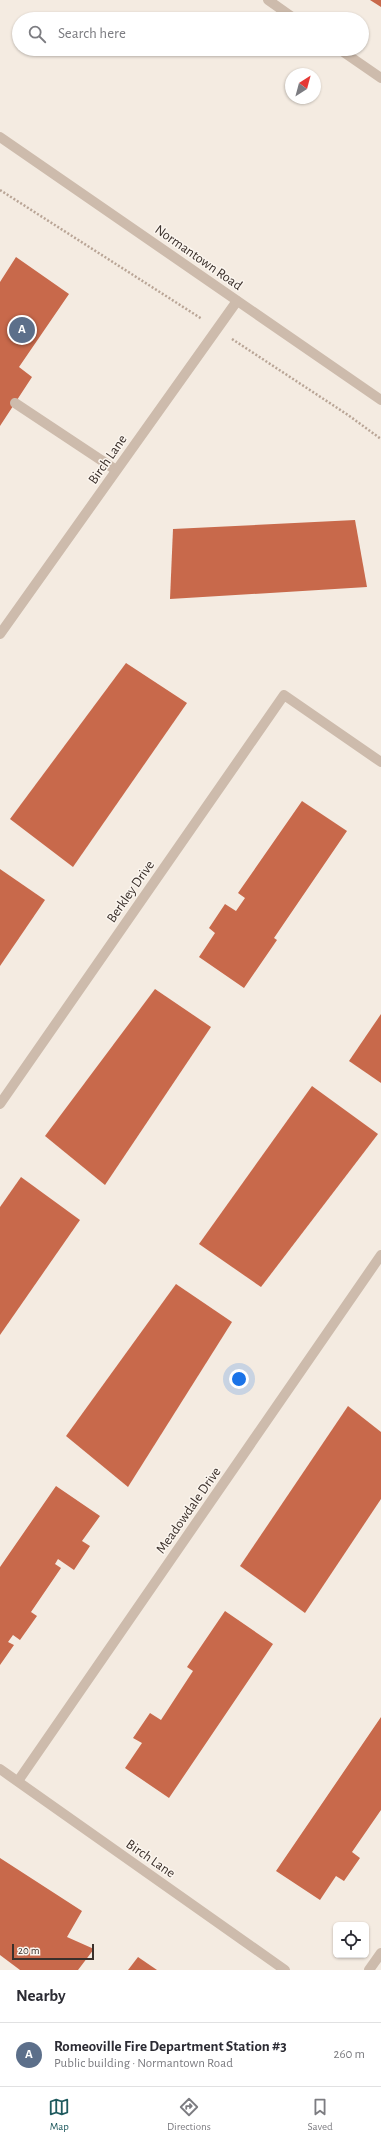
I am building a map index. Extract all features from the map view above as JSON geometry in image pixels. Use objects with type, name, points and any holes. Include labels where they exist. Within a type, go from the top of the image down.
[{"type":"street","points":[[268,0],[286,12]]},
{"type":"street","points":[[349,56],[381,78]]},
{"type":"street","name":"Normantown Road","points":[[0,137],[381,400]]},
{"type":"street","name":"Birch Lane","points":[[0,633],[237,301]]},
{"type":"street","points":[[15,403],[116,470]]},
{"type":"street","name":"Berkley Drive","points":[[0,1104],[284,695],[381,762]]},
{"type":"street","name":"Meadowdale Drive","points":[[18,1781],[381,1255]]},
{"type":"street","name":"Birch Lane","points":[[0,1769],[285,1970]]},
{"type":"street","points":[[369,1970],[381,1953]]},
{"type":"path","points":[[0,190],[217,329],[348,415],[381,439]]},
{"type":"building","points":[[370,0],[381,0],[381,7]]},
{"type":"building","points":[[16,257],[69,294],[19,367],[32,377],[0,426],[0,282]]},
{"type":"building","points":[[355,520],[367,587],[170,599],[173,529]]},
{"type":"building","points":[[126,663],[187,703],[73,867],[10,819]]},
{"type":"building","points":[[302,801],[347,831],[274,938],[277,940],[244,988],[199,957],[215,933],[209,928],[225,904],[236,911],[245,898],[238,893]]},
{"type":"building","points":[[0,869],[45,900],[0,966]]},
{"type":"building","points":[[155,989],[211,1027],[105,1185],[45,1136]]},
{"type":"building","points":[[381,1014],[381,1083],[349,1061]]},
{"type":"building","points":[[312,1086],[378,1134],[261,1287],[199,1244]]},
{"type":"building","points":[[21,1177],[80,1220],[0,1335],[0,1207]]},
{"type":"building","points":[[176,1284],[232,1322],[128,1487],[66,1436]]},
{"type":"building","points":[[348,1406],[381,1432],[381,1499],[305,1613],[240,1566]]},
{"type":"building","points":[[56,1486],[100,1516],[82,1541],[90,1546],[74,1570],[58,1559],[55,1564],[61,1568],[31,1612],[37,1616],[20,1640],[13,1635],[8,1642],[14,1645],[0,1665],[0,1567]]},
{"type":"building","points":[[225,1611],[273,1644],[169,1798],[125,1768],[142,1743],[133,1738],[150,1713],[161,1720],[193,1671],[187,1667]]},
{"type":"building","points":[[381,1717],[381,1810],[352,1852],[360,1858],[344,1881],[336,1876],[320,1900],[276,1871]]},
{"type":"building","points":[[0,1858],[82,1911],[67,1937],[94,1949],[78,1970],[20,1970],[0,1955]]},
{"type":"building","points":[[138,1957],[157,1970],[128,1970]]},
{"type":"place","name":"Romeoville Fire Department Station #3","points":[[22,330]]}]
